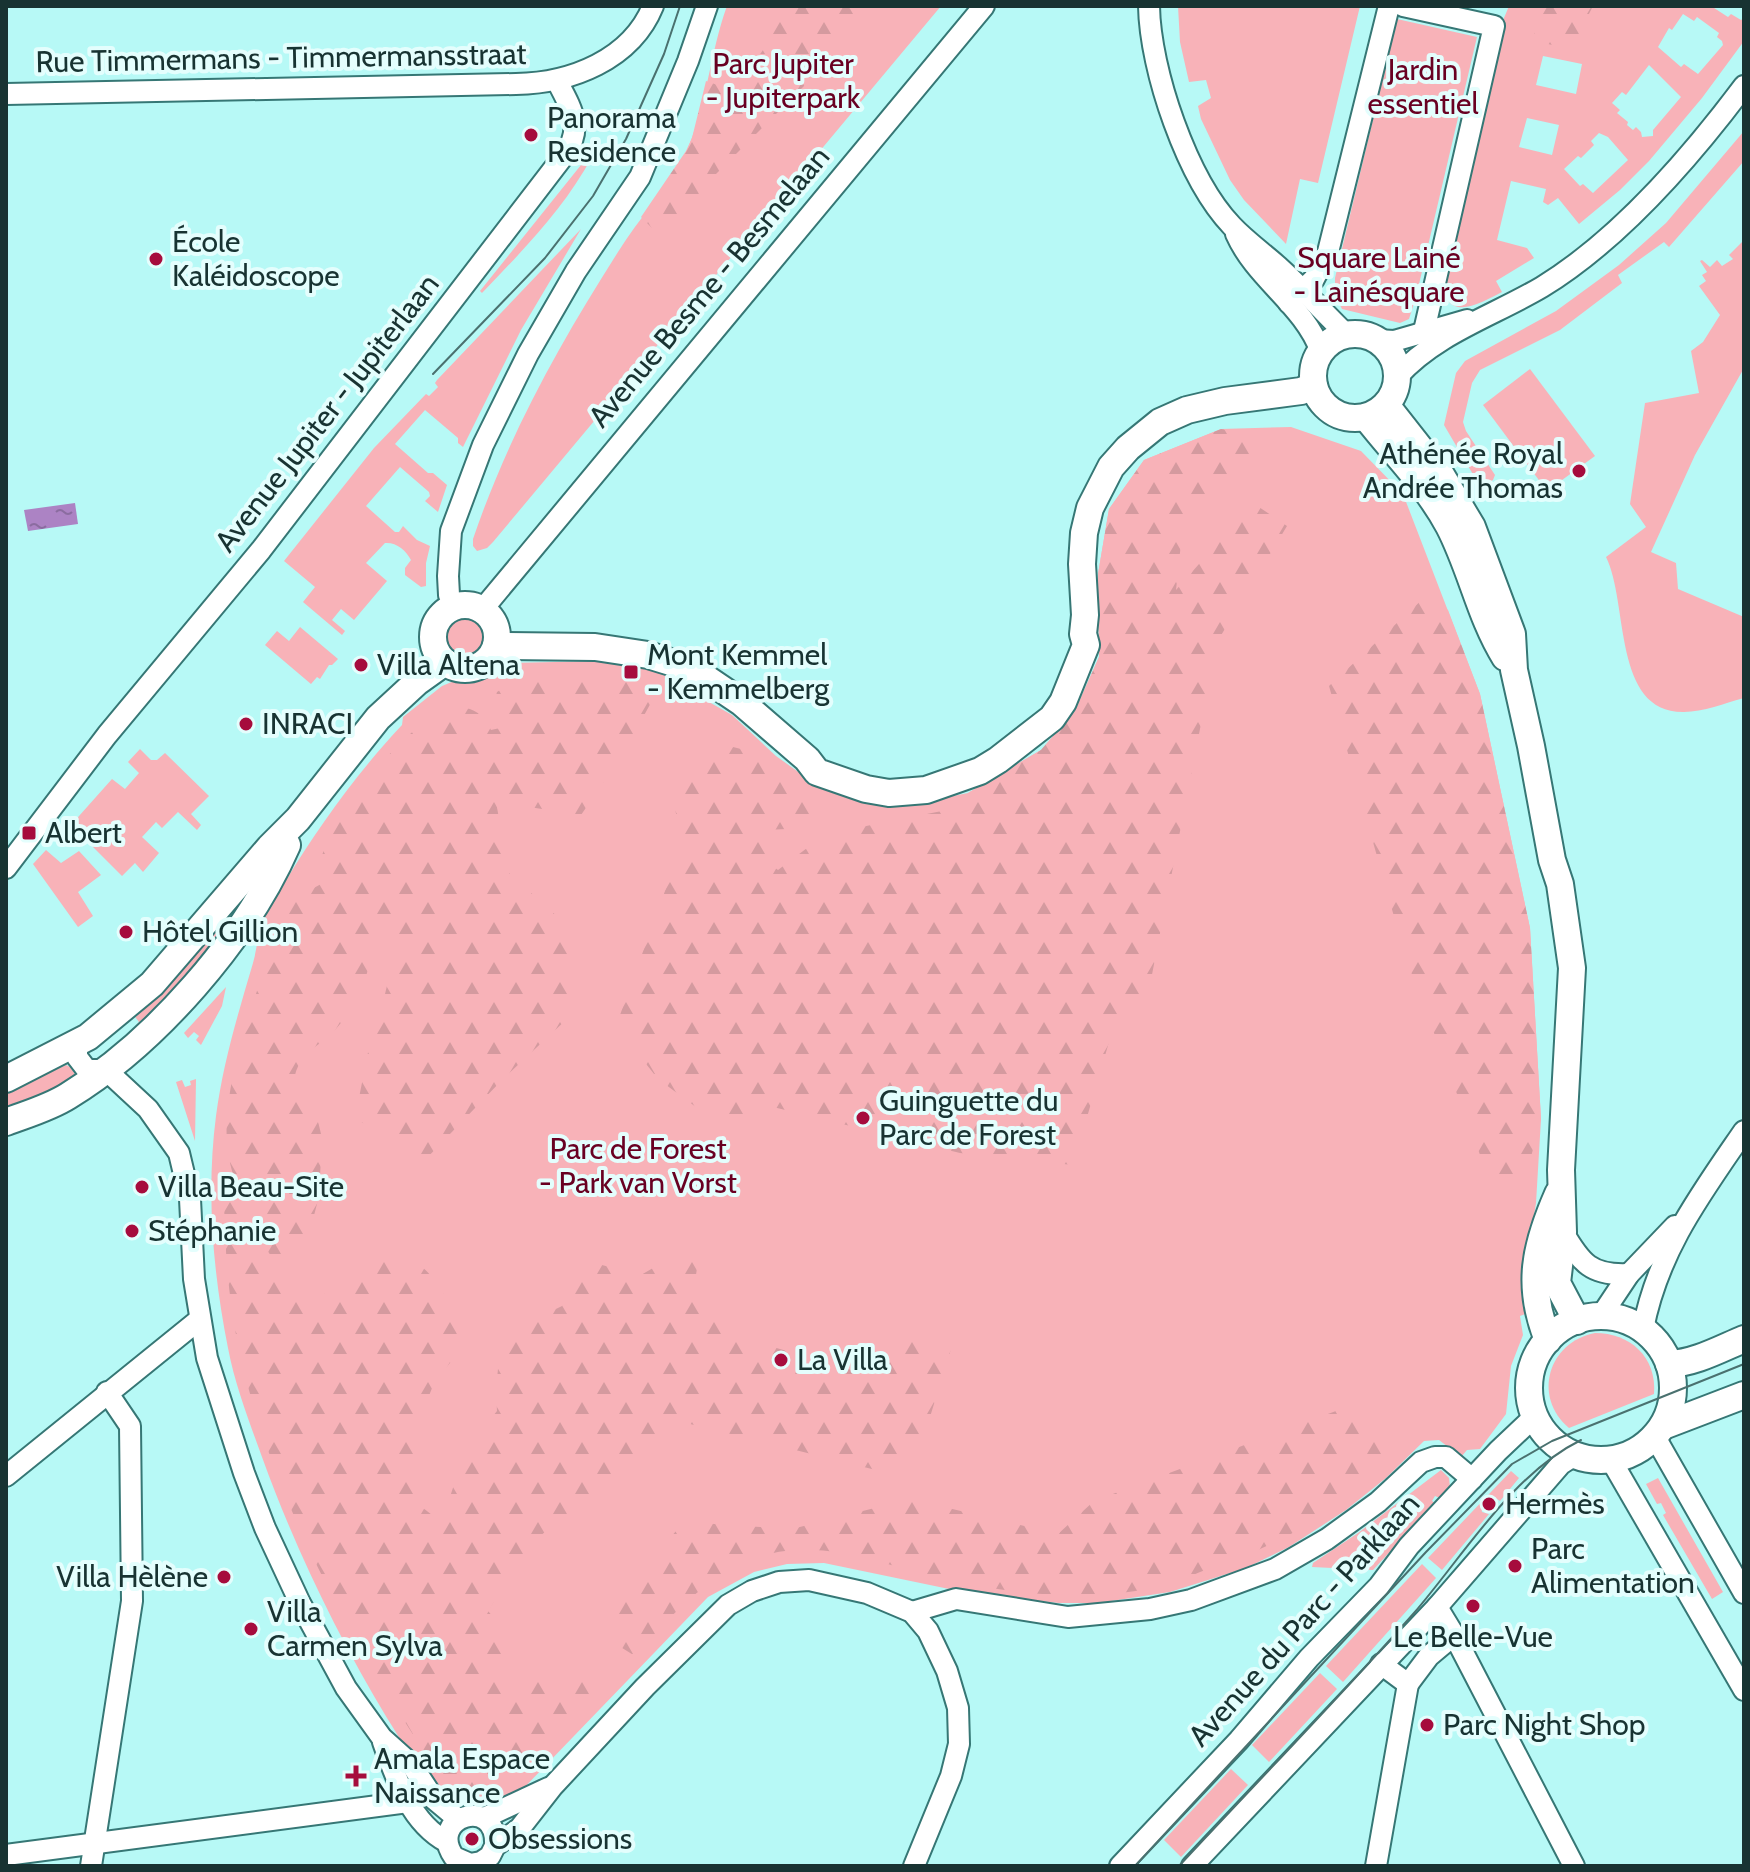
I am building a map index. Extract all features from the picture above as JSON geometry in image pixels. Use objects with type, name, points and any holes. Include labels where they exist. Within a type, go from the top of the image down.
[{"type":"main road","points":[[1347,335],[1363,335],[1377,340],[1388,349],[1395,362],[1398,376],[1395,391],[1376,411],[1353,418],[1339,415],[1319,398],[1314,386],[1315,362],[1332,341],[1347,335]]},
{"type":"main road","points":[[496,646],[595,647],[648,655],[674,663],[727,691],[807,759],[817,772],[866,789],[889,793],[926,790],[980,771],[1036,729],[1075,642],[1083,634],[1082,564],[1084,533],[1090,508],[1105,476],[1128,448],[1160,422],[1187,410],[1225,401],[1301,391],[1314,386]]},
{"type":"main road","points":[[1376,411],[1439,510],[1461,552],[1495,641],[1514,670],[1552,860],[1560,884],[1572,968],[1561,1189],[1563,1232],[1557,1283],[1589,1318]]},
{"type":"main road","points":[[464,605],[482,610],[495,625],[496,646],[484,663],[464,669],[445,662],[438,655],[433,636],[440,617],[454,607],[464,605]]},
{"type":"main road","points":[[6,1079],[77,1044],[152,984],[298,819],[378,718],[417,682],[445,662]]},
{"type":"main road","points":[[6,1122],[56,1103],[106,1070],[160,1023],[244,922],[281,857],[298,819]]},
{"type":"main road","points":[[1548,1340],[1538,1314],[1534,1283],[1541,1232],[1561,1189]]},
{"type":"main road","points":[[1589,1318],[1627,1321],[1643,1329],[1659,1344],[1669,1364],[1673,1393],[1670,1412],[1659,1431],[1639,1449],[1611,1460],[1593,1460],[1575,1455],[1552,1441],[1535,1416],[1531,1403],[1530,1376],[1548,1340],[1566,1325],[1589,1318]]},
{"type":"main road","points":[[1669,1364],[1682,1363],[1744,1339]]},
{"type":"main road","points":[[1659,1431],[1744,1395]]},
{"type":"street","points":[[557,81],[599,64],[626,44],[653,6]]},
{"type":"street","name":"Avenue Besme - Besmelaan","points":[[482,610],[984,6]]},
{"type":"street","points":[[1149,6],[1158,71],[1173,120],[1217,208],[1233,227],[1245,254],[1347,335]]},
{"type":"street","points":[[1296,296],[1320,270],[1328,252],[1389,6]]},
{"type":"street","points":[[1403,6],[1494,26],[1424,331]]},
{"type":"street","points":[[454,607],[449,591],[448,546],[479,454],[528,354],[576,271],[640,177],[706,8]]},
{"type":"street","name":"Rue Timmermans - Timmermansstraat","points":[[6,94],[557,81]]},
{"type":"street","name":"Avenue Jupiter - Jupiterlaan","points":[[6,868],[107,735],[270,538],[565,154],[574,141],[576,131],[572,113],[557,81]]},
{"type":"street","points":[[1398,376],[1415,357],[1544,286],[1593,249],[1704,140],[1744,86]]},
{"type":"street","points":[[1296,296],[1321,352]]},
{"type":"street","points":[[1377,340],[1394,341],[1494,313]]},
{"type":"street","points":[[77,1044],[77,1057],[87,1070],[106,1070],[148,1109],[179,1153],[190,1199],[194,1279],[207,1358],[244,1473],[265,1528],[300,1603],[346,1688],[382,1738],[411,1764],[434,1799],[458,1819]]},
{"type":"street","points":[[1643,1329],[1655,1280],[1688,1212],[1744,1131]]},
{"type":"street","points":[[1589,1318],[1688,1212]]},
{"type":"street","points":[[1563,1232],[1588,1267],[1612,1275],[1629,1274]]},
{"type":"street","points":[[6,1476],[200,1319]]},
{"type":"street","points":[[91,1866],[132,1601],[130,1426],[107,1392]]},
{"type":"street","name":"Avenue du Parc - Parklaan","points":[[1120,1866],[1239,1740],[1309,1658],[1379,1586],[1409,1546],[1535,1416]]},
{"type":"street","points":[[1659,1431],[1744,1593]]},
{"type":"street","points":[[1192,1866],[1437,1607],[1561,1464],[1575,1455]]},
{"type":"street","points":[[912,1612],[956,1599],[1068,1617],[1150,1609],[1191,1600],[1275,1569],[1327,1539],[1378,1502],[1421,1462],[1446,1457],[1472,1479]]},
{"type":"street","points":[[1611,1460],[1744,1690]]},
{"type":"street","points":[[495,1846],[520,1828],[552,1787],[645,1687],[728,1605],[752,1591],[779,1582],[809,1580],[867,1593],[912,1612],[928,1631],[947,1671],[958,1708],[959,1744],[951,1776],[914,1866]]},
{"type":"street","points":[[1437,1607],[1574,1866]]},
{"type":"street","points":[[1376,1866],[1408,1684],[1429,1656],[1454,1635]]},
{"type":"street","points":[[1381,1664],[1408,1684]]},
{"type":"street","points":[[382,1738],[408,1802],[435,1836],[447,1842]]},
{"type":"street","points":[[484,1818],[496,1836],[495,1846],[490,1856],[469,1865],[454,1857],[447,1842],[449,1829],[458,1819],[466,1815],[484,1818],[552,1787]]},
{"type":"street","points":[[6,1855],[408,1802]]},
{"type":"green space","name":"Parc Jupiter - Jupiterpark","points":[[727,6],[941,6],[493,542],[477,551],[473,539],[487,501],[537,391],[626,239],[671,178],[686,152],[693,136]]},
{"type":"green space","points":[[774,6],[865,6],[817,73],[705,185],[665,241],[641,217],[686,151],[706,81],[729,89],[735,78],[766,45],[772,31]]},
{"type":"green space","points":[[1178,6],[1360,6],[1318,183],[1300,179],[1286,244],[1244,200],[1230,180],[1201,119],[1198,106],[1211,98],[1206,80],[1189,82],[1180,42]]},
{"type":"green space","points":[[1509,6],[1711,6],[1728,17],[1731,14],[1741,20],[1744,18],[1744,41],[1702,98],[1649,161],[1579,224],[1558,198],[1548,205],[1543,202],[1546,189],[1511,181],[1497,240],[1527,248],[1534,258],[1496,281],[1502,292],[1475,305],[1457,307],[1445,296],[1442,283]],"holes":[[[1683,14],[1694,21],[1697,17],[1719,33],[1717,37],[1723,45],[1698,74],[1684,64],[1681,67],[1658,47],[1669,28],[1672,30]],[[1543,56],[1582,64],[1576,94],[1536,85]],[[1649,65],[1681,97],[1653,130],[1653,136],[1642,137],[1636,127],[1633,130],[1627,125],[1628,122],[1617,113],[1620,110],[1612,103],[1622,92],[1626,95]],[[1527,118],[1559,125],[1552,155],[1519,147]],[[1599,133],[1608,137],[1628,160],[1593,193],[1583,184],[1580,186],[1564,169],[1594,145],[1591,141]]]},
{"type":"green space","points":[[1519,6],[1593,6],[1571,49],[1534,41],[1533,20]]},
{"type":"green space","name":"Square Lainé - Lainésquare","points":[[1397,19],[1477,37],[1416,297],[1409,319],[1400,323],[1342,309],[1335,295],[1335,278]]},
{"type":"green space","points":[[1744,131],[1744,161],[1669,247],[1664,242],[1618,275],[1622,283],[1560,330],[1480,370],[1472,383],[1463,422],[1495,475],[1481,488],[1444,425],[1456,373],[1465,361],[1556,311],[1619,265],[1666,223]]},
{"type":"green space","points":[[589,155],[592,157],[581,176],[555,212],[482,293],[480,291]]},
{"type":"green space","points":[[581,229],[521,330],[463,447],[458,443],[458,438],[425,410],[395,444],[447,485],[438,512],[425,501],[430,496],[429,492],[400,467],[366,506],[395,532],[403,526],[417,540],[430,546],[426,586],[421,587],[405,575],[405,568],[411,560],[406,553],[397,545],[385,543],[366,563],[387,581],[354,620],[341,609],[332,620],[345,631],[342,635],[303,602],[315,587],[284,561],[374,448],[426,394],[429,396],[438,387],[435,383],[437,380]]},
{"type":"green space","points":[[1744,240],[1744,368],[1695,455],[1651,552],[1676,563],[1678,589],[1744,617],[1744,698],[1684,712],[1661,708],[1645,695],[1634,676],[1606,557],[1646,527],[1630,504],[1645,403],[1699,393],[1691,351],[1703,342],[1720,315],[1699,286],[1706,281],[1702,275],[1707,272],[1700,261],[1710,267],[1717,260],[1722,266],[1733,259],[1729,255]]},
{"type":"green space","points":[[1530,369],[1595,456],[1547,491],[1483,405]]},
{"type":"green space","name":"Parc de Forest - Park van Vorst","points":[[1291,427],[1361,451],[1403,494],[1480,694],[1530,928],[1541,1119],[1536,1203],[1529,1247],[1528,1313],[1520,1316],[1523,1335],[1511,1366],[1506,1414],[1480,1449],[1467,1450],[1461,1457],[1439,1440],[1424,1441],[1386,1478],[1346,1510],[1289,1547],[1246,1568],[1170,1592],[1098,1603],[1059,1603],[978,1595],[824,1563],[787,1564],[754,1572],[708,1597],[520,1792],[480,1805],[463,1804],[444,1794],[408,1752],[334,1623],[275,1491],[234,1376],[228,1348],[218,1291],[213,1233],[213,1145],[227,1058],[261,925],[270,905],[325,820],[402,725],[403,717],[442,686],[454,681],[480,678],[508,663],[602,661],[641,667],[676,677],[679,685],[732,715],[776,756],[804,776],[918,803],[968,793],[1041,750],[1075,711],[1099,657],[1098,574],[1109,509],[1144,460],[1221,429]]},
{"type":"green space","points":[[1221,429],[1261,436],[1247,474],[1184,515],[1176,590],[1253,503],[1287,526],[1217,642],[1148,995],[1121,1001],[1073,1165],[960,1153],[765,1105],[719,1124],[658,1079],[616,1026],[682,844],[671,788],[692,759],[733,747],[757,753],[786,779],[827,805],[828,818],[814,828],[761,830],[761,842],[773,847],[773,858],[769,863],[778,870],[811,845],[841,831],[962,807],[968,793],[1041,750],[1075,711],[1099,657],[1098,574],[1109,509],[1144,460]]},
{"type":"green space","points":[[1426,596],[1448,610],[1480,694],[1530,928],[1541,1119],[1523,1187],[1485,1168],[1406,959],[1329,686]]},
{"type":"green space","points":[[464,618],[477,624],[483,637],[477,650],[464,656],[451,650],[445,637],[451,624]]},
{"type":"green space","points":[[300,627],[338,659],[329,665],[320,679],[317,677],[311,684],[265,645],[277,631],[289,641]]},
{"type":"green space","points":[[544,675],[602,676],[659,688],[624,752],[581,815],[496,802],[509,873],[570,928],[568,1018],[503,1079],[423,1162],[355,1118],[375,1017],[385,994],[397,944],[387,922],[377,918],[371,928],[373,950],[358,996],[335,1030],[302,1060],[295,1075],[315,1109],[322,1138],[319,1196],[309,1235],[284,1275],[242,1200],[231,1168],[227,1131],[231,1084],[237,1059],[277,931],[297,900],[332,879],[333,866],[326,865],[321,859],[330,838],[369,778],[396,748],[423,724],[450,710],[473,710],[491,730],[500,728],[495,699],[497,692],[512,682]]},
{"type":"green space","points":[[140,749],[151,760],[157,760],[165,753],[209,796],[191,814],[201,825],[197,830],[178,812],[162,828],[156,822],[142,837],[159,853],[143,872],[135,863],[122,876],[71,825],[112,779],[125,789],[139,773],[128,762]]},
{"type":"green space","points":[[46,850],[61,863],[79,851],[101,875],[78,892],[93,916],[78,927],[33,864]]},
{"type":"green space","points":[[236,906],[238,916],[138,1033],[134,1028],[139,1022],[133,1014],[192,958]]},
{"type":"green space","points":[[226,987],[222,1006],[201,1045],[196,1040],[199,1036],[194,1032],[188,1038],[184,1033]]},
{"type":"green space","points":[[66,1065],[77,1077],[6,1115],[6,1093]]},
{"type":"green space","points":[[196,1079],[195,1141],[176,1082],[182,1080],[185,1087]]},
{"type":"green space","points":[[228,1199],[235,1205],[276,1276],[306,1308],[338,1287],[376,1280],[377,1264],[395,1258],[413,1261],[435,1281],[451,1310],[458,1340],[454,1356],[432,1387],[417,1438],[415,1466],[418,1504],[432,1515],[445,1516],[465,1460],[497,1411],[500,1357],[508,1331],[515,1321],[525,1315],[562,1306],[572,1280],[594,1263],[641,1275],[677,1254],[698,1261],[696,1275],[725,1333],[855,1371],[919,1333],[951,1349],[921,1446],[907,1465],[884,1472],[678,1421],[527,1547],[488,1611],[513,1640],[498,1681],[514,1686],[545,1677],[560,1691],[589,1679],[602,1689],[538,1759],[520,1764],[510,1761],[496,1750],[488,1755],[495,1772],[492,1782],[481,1792],[467,1793],[454,1786],[438,1770],[379,1679],[314,1559],[277,1475],[248,1388],[238,1345],[229,1291],[225,1237],[224,1200]]},
{"type":"green space","points":[[1595,1333],[1619,1337],[1639,1350],[1651,1369],[1654,1394],[1569,1428],[1551,1401],[1550,1372],[1566,1347],[1579,1338]]},
{"type":"green space","points":[[1344,1408],[1397,1443],[1390,1460],[1382,1469],[1344,1501],[1294,1532],[1249,1554],[1173,1582],[1112,1594],[1027,1593],[945,1579],[846,1554],[785,1551],[740,1564],[720,1576],[683,1605],[635,1656],[611,1641],[625,1589],[684,1522],[792,1529],[910,1499],[1058,1534],[1094,1501]]},
{"type":"green space","points":[[1441,1470],[1449,1478],[1450,1487],[1440,1498],[1435,1496],[1432,1501],[1435,1503],[1373,1570],[1312,1567],[1313,1563]]},
{"type":"green space","points":[[1511,1471],[1519,1478],[1500,1501],[1491,1495],[1481,1505],[1482,1512],[1489,1514],[1442,1570],[1428,1558]]},
{"type":"green space","points":[[1658,1478],[1723,1592],[1712,1599],[1663,1515],[1666,1513],[1661,1503],[1657,1504],[1646,1484]]},
{"type":"green space","points":[[1422,1564],[1436,1578],[1343,1682],[1326,1666]]},
{"type":"green space","points":[[1320,1673],[1337,1689],[1269,1762],[1252,1745]]},
{"type":"green space","points":[[1231,1769],[1248,1785],[1181,1857],[1164,1840]]},
{"type":"water","points":[[75,503],[78,524],[28,531],[24,510]]},
{"type":"tram line","points":[[433,374],[545,258],[593,196],[626,139],[664,54],[680,6]]},
{"type":"tram line","points":[[1135,1866],[1426,1552],[1512,1464],[1552,1441],[1744,1364]]},
{"type":"tram line","points":[[1179,1866],[1414,1613],[1511,1494],[1556,1455],[1581,1440]]},
{"type":"place","name":"Panorama Residence","points":[[531,135]]},
{"type":"place","name":"École Kaléidoscope","points":[[156,259]]},
{"type":"place","name":"Athénée Royal Andrée Thomas","points":[[1579,471]]},
{"type":"place","name":"Villa Altena","points":[[361,665]]},
{"type":"place","name":"Mont Kemmel - Kemmelberg","points":[[631,672]]},
{"type":"place","name":"INRACI","points":[[246,724]]},
{"type":"place","name":"Albert","points":[[29,833]]},
{"type":"place","name":"Hôtel Gillion","points":[[126,932]]},
{"type":"place","name":"Guinguette du Parc de Forest","points":[[863,1118]]},
{"type":"place","name":"Villa Beau-Site","points":[[142,1187]]},
{"type":"place","name":"Stéphanie","points":[[132,1231]]},
{"type":"place","name":"La Villa","points":[[781,1360]]},
{"type":"place","name":"Hermès","points":[[1489,1504]]},
{"type":"place","name":"Parc Alimentation","points":[[1515,1566]]},
{"type":"place","name":"Villa Hèlène","points":[[224,1577]]},
{"type":"place","name":"Le Belle-Vue","points":[[1473,1606]]},
{"type":"place","name":"Villa Carmen Sylva","points":[[251,1629]]},
{"type":"place","name":"Parc Night Shop","points":[[1427,1725]]},
{"type":"place","name":"Amala Espace Naissance","points":[[356,1776]]},
{"type":"place","name":"Obsessions","points":[[472,1839]]},
{"type":"park label","name":"Jardin essentiel","points":[[1423,87]]}]
